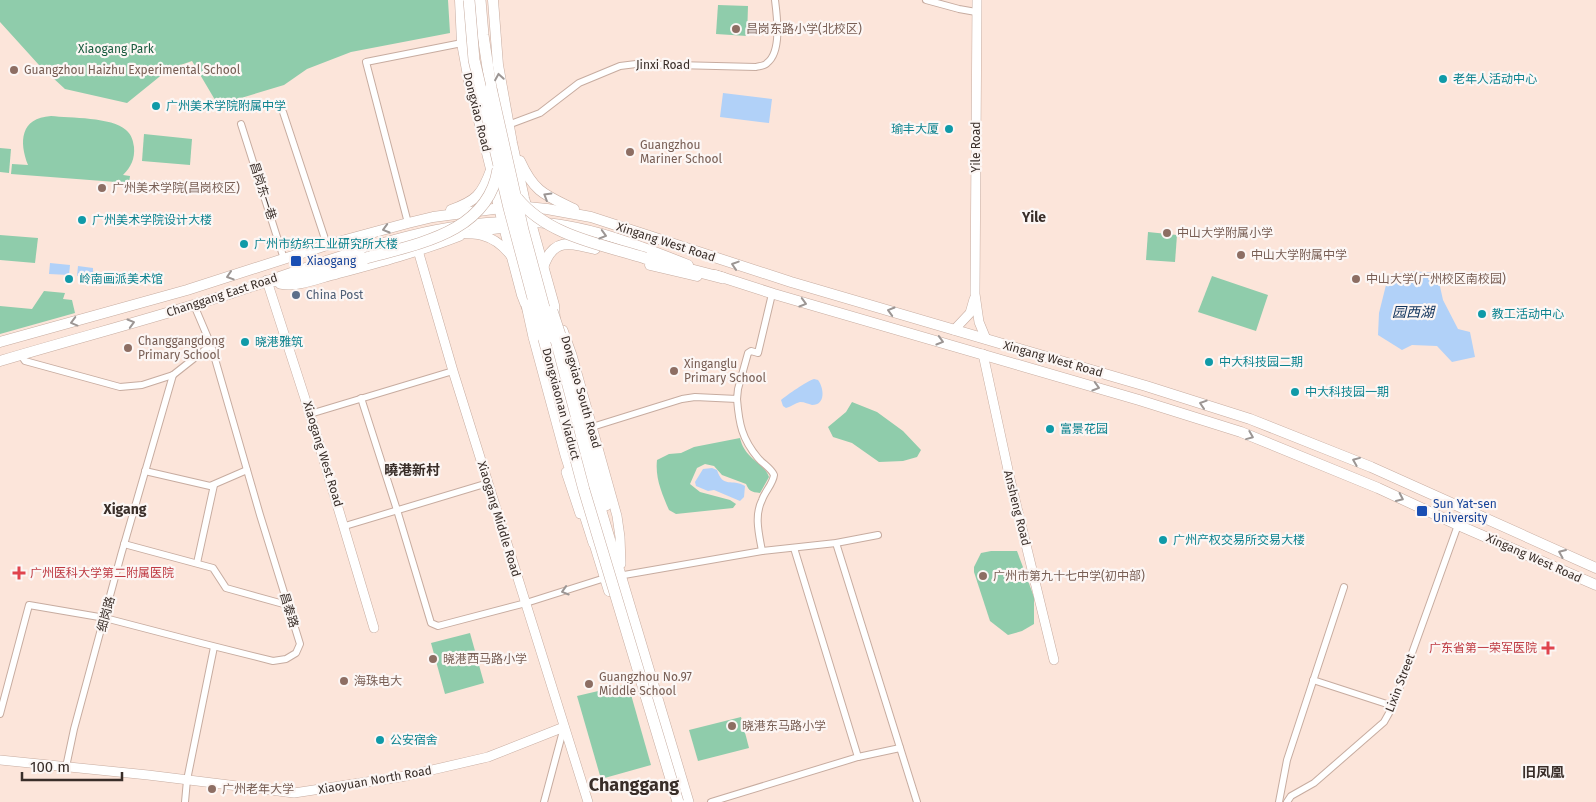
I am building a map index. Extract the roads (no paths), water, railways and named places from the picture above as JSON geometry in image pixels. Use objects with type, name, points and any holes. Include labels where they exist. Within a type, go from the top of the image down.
[{"type":"highway","name":"Dongxiaonan Viaduct","points":[[469,0],[474,60],[496,156],[688,802]]},
{"type":"highway","name":"Dongxiaonan Viaduct","points":[[481,0],[485,49],[491,88],[517,225],[584,490],[678,802]]},
{"type":"highway","points":[[267,281],[287,280],[444,235],[466,222],[481,206],[495,183],[499,157],[499,133],[491,88]]},
{"type":"highway","points":[[496,156],[512,192],[528,211],[544,223],[571,235],[645,258],[723,278]]},
{"type":"highway","points":[[517,225],[534,337],[569,466],[594,543]]},
{"type":"highway","points":[[517,225],[560,335],[622,569]]},
{"type":"main road","name":"Dongxiao Road","points":[[460,0],[462,43],[469,81],[491,169],[497,209],[517,225]]},
{"type":"main road","points":[[493,0],[498,65],[508,125],[527,209],[517,225]]},
{"type":"main road","points":[[512,143],[528,177],[540,192],[591,217]]},
{"type":"main road","points":[[433,217],[469,204],[482,191],[491,169]]},
{"type":"main road","name":"Changgang East Road","points":[[0,342],[187,290],[284,258],[408,223],[433,217],[497,209]]},
{"type":"main road","name":"Xingang West Road","points":[[497,209],[556,210],[591,217],[791,282],[1146,386],[1250,419],[1371,467],[1596,568]]},
{"type":"main road","points":[[517,225],[527,209]]},
{"type":"main road","points":[[555,224],[556,210]]},
{"type":"main road","name":"Xingang West Road","points":[[517,225],[555,224],[581,229],[626,242],[772,294],[1140,400],[1241,432],[1378,488],[1596,585]]},
{"type":"main road","name":"Changgang East Road","points":[[0,361],[194,305],[413,235],[441,229],[517,225]]},
{"type":"main road","name":"Dongxiao South Road","points":[[517,225],[512,258],[522,295],[536,332],[583,493],[594,543],[622,628],[674,802]]},
{"type":"main road","name":"Dongxiao South Road","points":[[517,225],[543,268],[554,305]]},
{"type":"main road","name":"Dongxiao South Road","points":[[517,225],[538,296],[556,340],[605,522],[622,569],[692,802]]},
{"type":"main road","points":[[543,268],[546,258],[559,245],[565,243],[577,244],[679,273],[723,278]]},
{"type":"main road","points":[[554,305],[556,340]]},
{"type":"street","name":"Jinxi Road","points":[[508,125],[540,113],[579,83],[620,66],[636,64],[756,67],[767,64],[774,54],[776,44],[777,21],[775,0]]},
{"type":"street","points":[[926,0],[976,12]]},
{"type":"street","name":"Yile Road","points":[[975,294],[977,0]]},
{"type":"street","points":[[408,223],[366,62],[462,43]]},
{"type":"street","points":[[284,112],[327,245]]},
{"type":"street","name":"昌岗东一巷","points":[[241,124],[284,258]]},
{"type":"street","points":[[486,148],[512,143]]},
{"type":"street","points":[[413,235],[467,233],[517,225]]},
{"type":"street","points":[[267,281],[292,285],[418,251],[467,233],[490,238],[499,243],[512,258]]},
{"type":"street","name":"Xiaogang Middle Road","points":[[413,235],[453,371],[588,802]]},
{"type":"street","name":"Xiaogang West Road","points":[[267,281],[345,526],[374,628]]},
{"type":"street","points":[[762,551],[757,510],[774,479],[774,475],[751,450],[744,438],[737,399],[748,353],[751,351],[758,353],[772,294]]},
{"type":"street","points":[[954,330],[966,320],[975,294]]},
{"type":"street","points":[[975,294],[979,322],[986,339]]},
{"type":"street","name":"Dongxiao South Road","points":[[522,295],[529,338],[572,494],[594,543]]},
{"type":"street","name":"昌泰路","points":[[0,714],[29,605],[105,618],[273,661],[286,659],[296,653],[300,644],[211,345],[194,305]]},
{"type":"street","name":"Dongxiao South Road","points":[[554,305],[572,355],[617,516],[622,569]]},
{"type":"street","points":[[536,332],[545,328],[551,328]]},
{"type":"street","points":[[21,355],[25,361],[120,387],[142,385],[173,375],[211,345]]},
{"type":"street","name":"Ansheng Road","points":[[983,354],[1010,479],[1054,660]]},
{"type":"street","points":[[310,414],[453,371]]},
{"type":"street","name":"细岗路","points":[[66,767],[74,729],[124,544],[173,375]]},
{"type":"street","points":[[592,427],[682,399],[695,397],[737,399]]},
{"type":"street","points":[[361,398],[431,623],[438,626],[526,603],[605,578]]},
{"type":"street","points":[[145,471],[210,486],[247,470]]},
{"type":"street","points":[[345,526],[488,483]]},
{"type":"street","points":[[197,564],[214,485]]},
{"type":"street","name":"Lixin Street","points":[[1287,802],[1291,796],[1314,783],[1384,722],[1393,706],[1458,525]]},
{"type":"street","points":[[622,569],[836,543],[878,535]]},
{"type":"street","points":[[836,543],[917,802]]},
{"type":"street","points":[[124,544],[213,568],[226,588],[287,605]]},
{"type":"street","points":[[794,548],[858,758]]},
{"type":"street","points":[[1279,802],[1287,760],[1344,587]]},
{"type":"street","points":[[185,802],[186,780],[214,647]]},
{"type":"street","points":[[1313,680],[1393,706]]},
{"type":"street","points":[[544,802],[564,727]]},
{"type":"street","name":"Xiaoyuan North Road","points":[[0,760],[294,793],[406,776],[488,757],[564,727]]},
{"type":"street","points":[[711,802],[858,758],[900,748]]},
{"type":"water","points":[[723,93],[772,99],[769,123],[720,117]]},
{"type":"water","points":[[50,263],[70,265],[69,275],[49,274]]},
{"type":"water","points":[[78,266],[93,268],[93,272],[96,272],[95,278],[77,276]]},
{"type":"water","name":"园西湖","points":[[1409,271],[1437,273],[1443,300],[1458,329],[1470,332],[1475,357],[1452,362],[1437,346],[1412,345],[1402,350],[1378,335],[1379,313],[1388,277]]},
{"type":"water","points":[[814,379],[818,380],[822,387],[822,399],[820,402],[812,405],[800,402],[786,408],[783,406],[781,400]]},
{"type":"water","points":[[712,468],[717,470],[719,476],[725,481],[745,486],[744,497],[740,501],[714,490],[708,491],[696,486],[695,482],[703,469]]},
{"type":"place","name":"昌岗东路小学(北校区)","points":[[736,29]]},
{"type":"place","name":"Guangzhou Haizhu Experimental School","points":[[14,70]]},
{"type":"place","name":"老年人活动中心","points":[[1443,79]]},
{"type":"place","name":"广州美术学院附属中学","points":[[156,106]]},
{"type":"place","name":"瑜丰大厦","points":[[949,129]]},
{"type":"place","name":"Guangzhou Mariner School","points":[[630,152]]},
{"type":"place","name":"广州美术学院(昌岗校区)","points":[[102,188]]},
{"type":"place","name":"广州美术学院设计大楼","points":[[82,220]]},
{"type":"place","name":"中山大学附属小学","points":[[1167,233]]},
{"type":"place","name":"广州市纺织工业研究所大楼","points":[[244,244]]},
{"type":"place","name":"中山大学附属中学","points":[[1241,255]]},
{"type":"place","name":"Xiaogang","points":[[296,261]]},
{"type":"place","name":"岭南画派美术馆","points":[[69,279]]},
{"type":"place","name":"中山大学(广州校区南校园)","points":[[1356,279]]},
{"type":"place","name":"China Post","points":[[296,295]]},
{"type":"place","name":"教工活动中心","points":[[1482,314]]},
{"type":"place","name":"晓港雅筑","points":[[245,342]]},
{"type":"place","name":"Changgangdong Primary School","points":[[128,348]]},
{"type":"place","name":"中大科技园二期","points":[[1209,362]]},
{"type":"place","name":"Xinganglu Primary School","points":[[674,371]]},
{"type":"place","name":"中大科技园一期","points":[[1295,392]]},
{"type":"place","name":"富景花园","points":[[1050,429]]},
{"type":"place","name":"Sun Yat-sen University","points":[[1422,511]]},
{"type":"place","name":"广州产权交易所交易大楼","points":[[1163,540]]},
{"type":"place","name":"广州医科大学第二附属医院","points":[[19,573]]},
{"type":"place","name":"广州市第九十七中学(初中部)","points":[[983,576]]},
{"type":"place","name":"广东省第一荣军医院","points":[[1548,648]]},
{"type":"place","name":"晓港西马路小学","points":[[433,659]]},
{"type":"place","name":"海珠电大","points":[[344,681]]},
{"type":"place","name":"Guangzhou No.97 Middle School","points":[[589,684]]},
{"type":"place","name":"晓港东马路小学","points":[[732,726]]},
{"type":"place","name":"公安宿舍","points":[[380,740]]},
{"type":"place","name":"广州老年大学","points":[[212,789]]},
{"type":"district","name":"Yile","points":[[1034,217]]},
{"type":"district","name":"曉港新村","points":[[412,470]]},
{"type":"district","name":"Xigang","points":[[125,509]]},
{"type":"district","name":"旧凤凰","points":[[1543,772]]},
{"type":"district","name":"Changgang","points":[[634,785]]},
{"type":"park label","name":"Xiaogang Park","points":[[116,49]]}]
